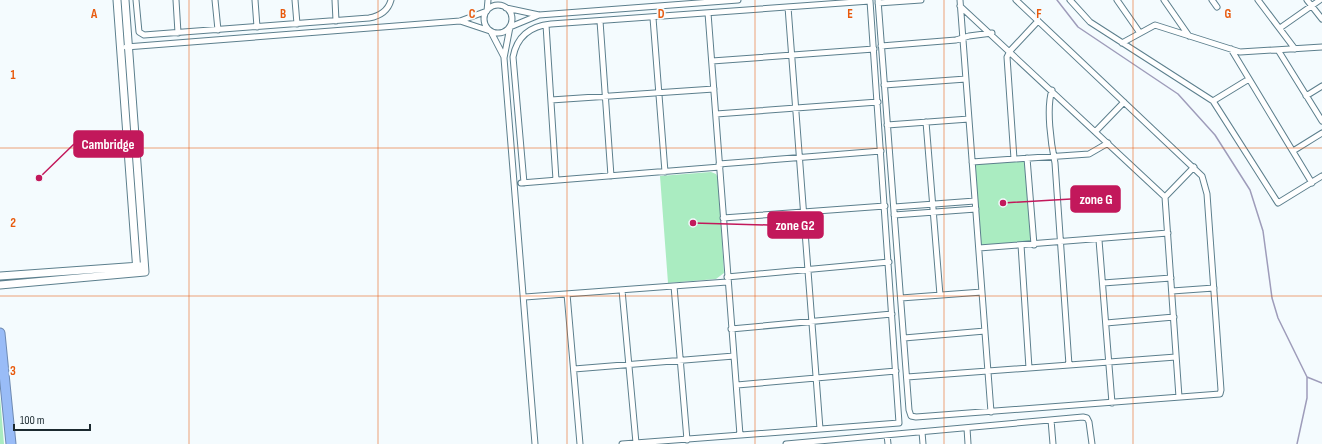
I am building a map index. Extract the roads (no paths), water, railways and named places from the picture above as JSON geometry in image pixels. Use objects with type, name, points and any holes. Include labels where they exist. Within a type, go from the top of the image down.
[{"type":"highway","points":[[0,333],[10,444]]},
{"type":"street","points":[[117,0],[137,269]]},
{"type":"street","points":[[0,285],[137,269],[144,265],[125,0]]},
{"type":"street","points":[[136,0],[138,29],[141,34],[218,30],[336,21],[378,16],[386,10],[391,0]]},
{"type":"street","points":[[176,0],[178,33]]},
{"type":"street","points":[[215,0],[218,30]]},
{"type":"street","points":[[255,0],[257,27]]},
{"type":"street","points":[[295,0],[297,24]]},
{"type":"street","points":[[335,0],[336,21]]},
{"type":"street","points":[[488,0],[485,22],[504,58]]},
{"type":"street","points":[[500,0],[512,16],[504,58],[525,297],[535,444]]},
{"type":"street","points":[[120,47],[460,21],[496,6],[539,15],[738,0]]},
{"type":"street","points":[[921,0],[878,2],[909,410],[912,417],[1218,394],[1221,392],[1214,288],[1206,188],[1202,176],[1016,0]]},
{"type":"street","points":[[1070,0],[1090,22],[1213,101],[1278,203],[1322,176]]},
{"type":"street","points":[[1117,0],[1140,33]]},
{"type":"street","points":[[1164,0],[1189,36]]},
{"type":"street","points":[[1212,0],[1217,7]]},
{"type":"street","points":[[1258,0],[1295,49]]},
{"type":"street","points":[[1307,0],[1322,19]]},
{"type":"street","points":[[1280,28],[1320,0]]},
{"type":"street","points":[[524,183],[514,57],[518,41],[525,33],[534,28],[546,25],[870,1],[900,422],[622,444]]},
{"type":"street","points":[[960,3],[1165,197],[1179,397]]},
{"type":"street","points":[[960,3],[991,412]]},
{"type":"street","points":[[788,7],[797,107],[820,429]]},
{"type":"street","points":[[708,13],[740,435]]},
{"type":"street","points":[[460,21],[491,31],[503,33],[510,27],[539,15]]},
{"type":"street","points":[[653,18],[664,172]]},
{"type":"street","points":[[600,21],[611,176]]},
{"type":"street","points":[[1014,159],[1007,57],[1010,51],[1038,21]]},
{"type":"street","points":[[546,25],[556,180]]},
{"type":"street","points":[[1122,43],[1155,25],[1240,52],[1322,47]]},
{"type":"street","points":[[882,46],[956,40],[992,33]]},
{"type":"street","points":[[712,61],[874,49]]},
{"type":"street","points":[[1231,49],[1312,183]]},
{"type":"street","points":[[1278,50],[1322,121]]},
{"type":"street","points":[[884,85],[966,79]]},
{"type":"street","points":[[1213,101],[1249,79]]},
{"type":"street","points":[[1306,96],[1322,86]]},
{"type":"street","points":[[551,100],[714,89]]},
{"type":"street","points":[[1052,90],[1050,99],[1069,365]]},
{"type":"street","points":[[716,114],[878,102]]},
{"type":"street","points":[[1096,131],[1124,102]]},
{"type":"street","points":[[887,125],[969,119]]},
{"type":"street","points":[[926,122],[940,295]]},
{"type":"street","points":[[1293,151],[1322,133]]},
{"type":"street","points":[[972,162],[1088,154],[1108,143]]},
{"type":"street","points":[[515,183],[664,172],[800,157],[881,151]]},
{"type":"street","points":[[1027,158],[1034,244]]},
{"type":"street","points":[[1165,197],[1194,167]]},
{"type":"street","points":[[894,207],[975,201]]},
{"type":"street","points":[[723,218],[885,206]]},
{"type":"street","points":[[894,215],[976,209]]},
{"type":"street","points":[[978,248],[1168,234]]},
{"type":"street","points":[[1099,240],[1112,402]]},
{"type":"street","points":[[1021,245],[1030,368]]},
{"type":"street","points":[[525,297],[674,286],[889,262]]},
{"type":"street","points":[[0,276],[137,269]]},
{"type":"street","points":[[1103,284],[1171,278]]},
{"type":"street","points":[[674,286],[687,440]]},
{"type":"street","points":[[1172,291],[1214,288]]},
{"type":"street","points":[[622,290],[636,443]]},
{"type":"street","points":[[901,298],[982,292]]},
{"type":"street","points":[[567,294],[580,444]]},
{"type":"street","points":[[732,329],[813,323],[892,314]]},
{"type":"street","points":[[1106,323],[1174,317]]},
{"type":"street","points":[[904,338],[985,332]]},
{"type":"street","points":[[574,369],[734,356]]},
{"type":"street","points":[[907,377],[1176,357]]},
{"type":"street","points":[[737,385],[896,371]]},
{"type":"street","points":[[786,444],[846,442],[887,435],[1087,418],[1090,422],[1092,444]]},
{"type":"street","points":[[1051,420],[1053,444]]},
{"type":"street","points":[[967,428],[968,444]]},
{"type":"street","points":[[922,432],[923,444]]},
{"type":"street","points":[[887,435],[888,444]]},
{"type":"waterway","points":[[1057,0],[1078,27],[1178,94],[1215,135],[1250,190],[1263,231],[1272,298],[1278,318],[1307,377],[1307,398],[1297,444]]},
{"type":"waterway","points":[[1307,377],[1322,383]]},
{"type":"place","name":"Cambridge","points":[[39,178]]},
{"type":"place","name":"zone G","points":[[1003,203]]},
{"type":"place","name":"zone G2","points":[[693,223]]}]
